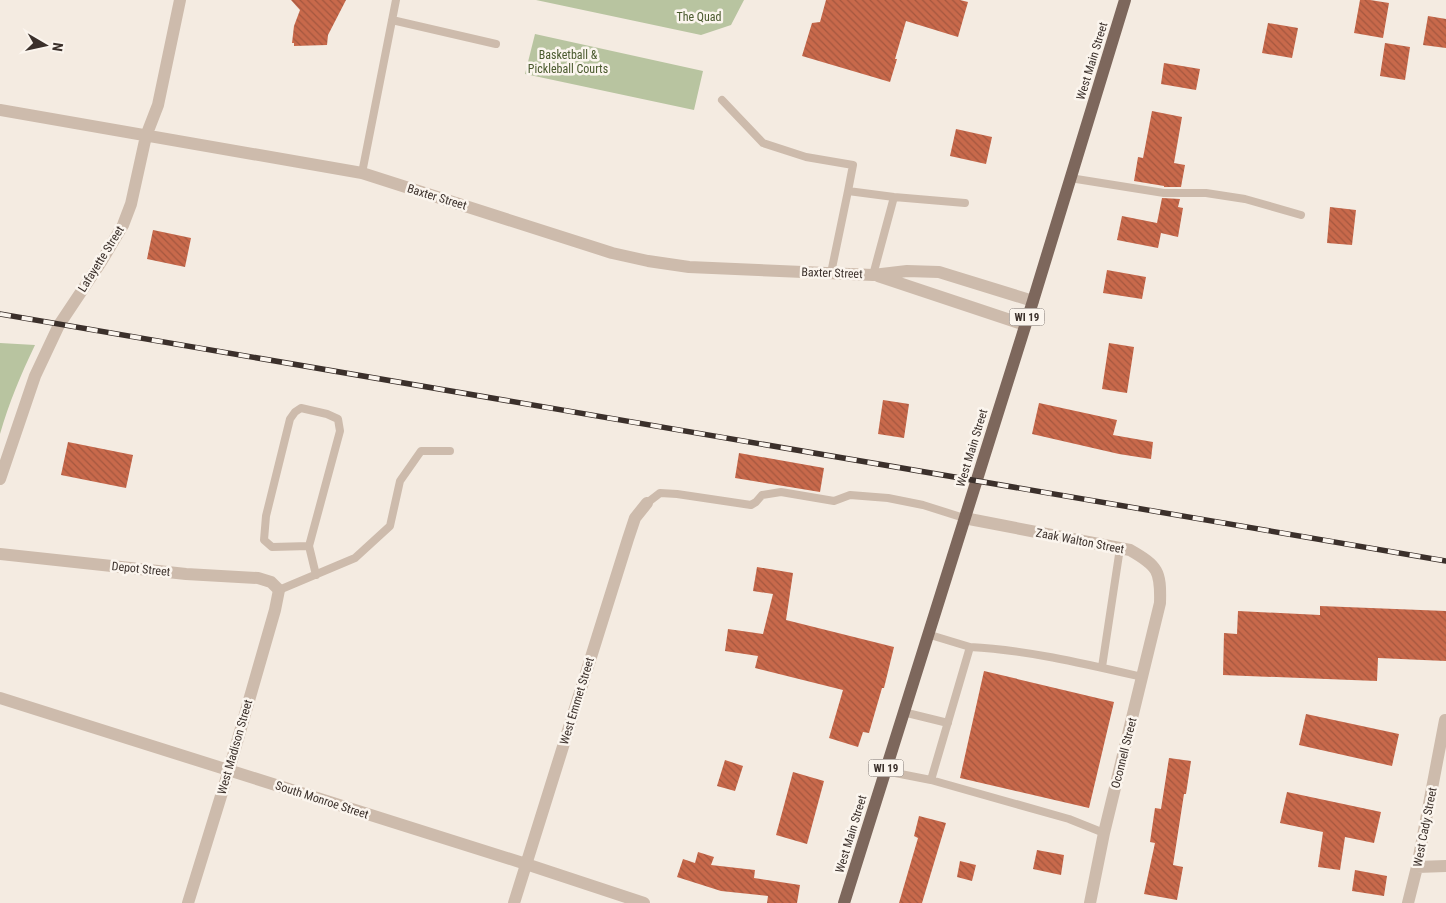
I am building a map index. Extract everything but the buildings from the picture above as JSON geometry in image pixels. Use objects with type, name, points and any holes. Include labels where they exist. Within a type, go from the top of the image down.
[{"type":"main road","name":"West Main Street","points":[[844,903],[1033,301],[1124,0]]},
{"type":"street","name":"Lafayette Street","points":[[0,479],[35,376],[59,324],[124,226],[131,204],[146,136],[158,105],[180,0]]},
{"type":"street","name":"Baxter Street","points":[[0,110],[362,173],[612,252],[648,261],[689,267],[873,275],[908,271],[939,272],[1033,301]]},
{"type":"street","name":"Baxter Street","points":[[873,275],[1024,325]]},
{"type":"street","name":"West Emmet Street","points":[[514,903],[628,539],[635,518],[647,503]]},
{"type":"street","name":"Zaak Walton Street","points":[[964,518],[1130,550],[1149,561],[1159,575],[1161,587],[1160,603]]},
{"type":"street","name":"Depot Street","points":[[0,554],[186,574],[258,578],[271,582],[279,590]]},
{"type":"street","name":"West Madison Street","points":[[188,903],[229,770],[279,590]]},
{"type":"street","name":"Oconnell Street","points":[[1090,903],[1104,833],[1160,603]]},
{"type":"street","name":"South Monroe Street","points":[[0,698],[644,903]]},
{"type":"street","name":"West Cady Street","points":[[1408,903],[1417,867],[1445,720]]},
{"type":"street","points":[[1417,867],[1446,866]]},
{"type":"lane","points":[[362,173],[396,0]]},
{"type":"lane","points":[[392,20],[496,44]]},
{"type":"lane","points":[[722,100],[763,143],[806,157],[853,165],[831,273]]},
{"type":"lane","points":[[1070,178],[1164,193],[1206,193],[1244,199],[1301,215]]},
{"type":"lane","points":[[848,191],[965,203]]},
{"type":"lane","points":[[873,275],[894,197]]},
{"type":"lane","points":[[309,546],[272,547],[264,540],[266,516],[290,419],[301,408],[328,414],[338,419],[340,431],[309,546],[316,574]]},
{"type":"lane","points":[[279,590],[355,558],[390,526],[400,480],[421,451],[450,451]]},
{"type":"lane","points":[[647,503],[660,493],[751,505],[762,495],[781,492],[834,501],[850,495],[888,498],[923,504],[964,518]]},
{"type":"lane","points":[[1102,668],[1120,548]]},
{"type":"lane","points":[[928,634],[970,647],[995,648],[1142,677]]},
{"type":"lane","points":[[931,780],[970,647]]},
{"type":"lane","points":[[903,712],[948,723]]},
{"type":"lane","points":[[885,772],[931,780],[1069,819],[1104,833]]},
{"type":"green space","name":"The Quad","points":[[536,0],[744,0],[731,25],[701,35]]},
{"type":"green space","name":"Basketball & Pickleball Courts","points":[[535,34],[703,71],[694,110],[525,74]]},
{"type":"green space","points":[[0,343],[35,345],[7,411],[0,434]]},
{"type":"railway","points":[[0,314],[1446,561]]}]
